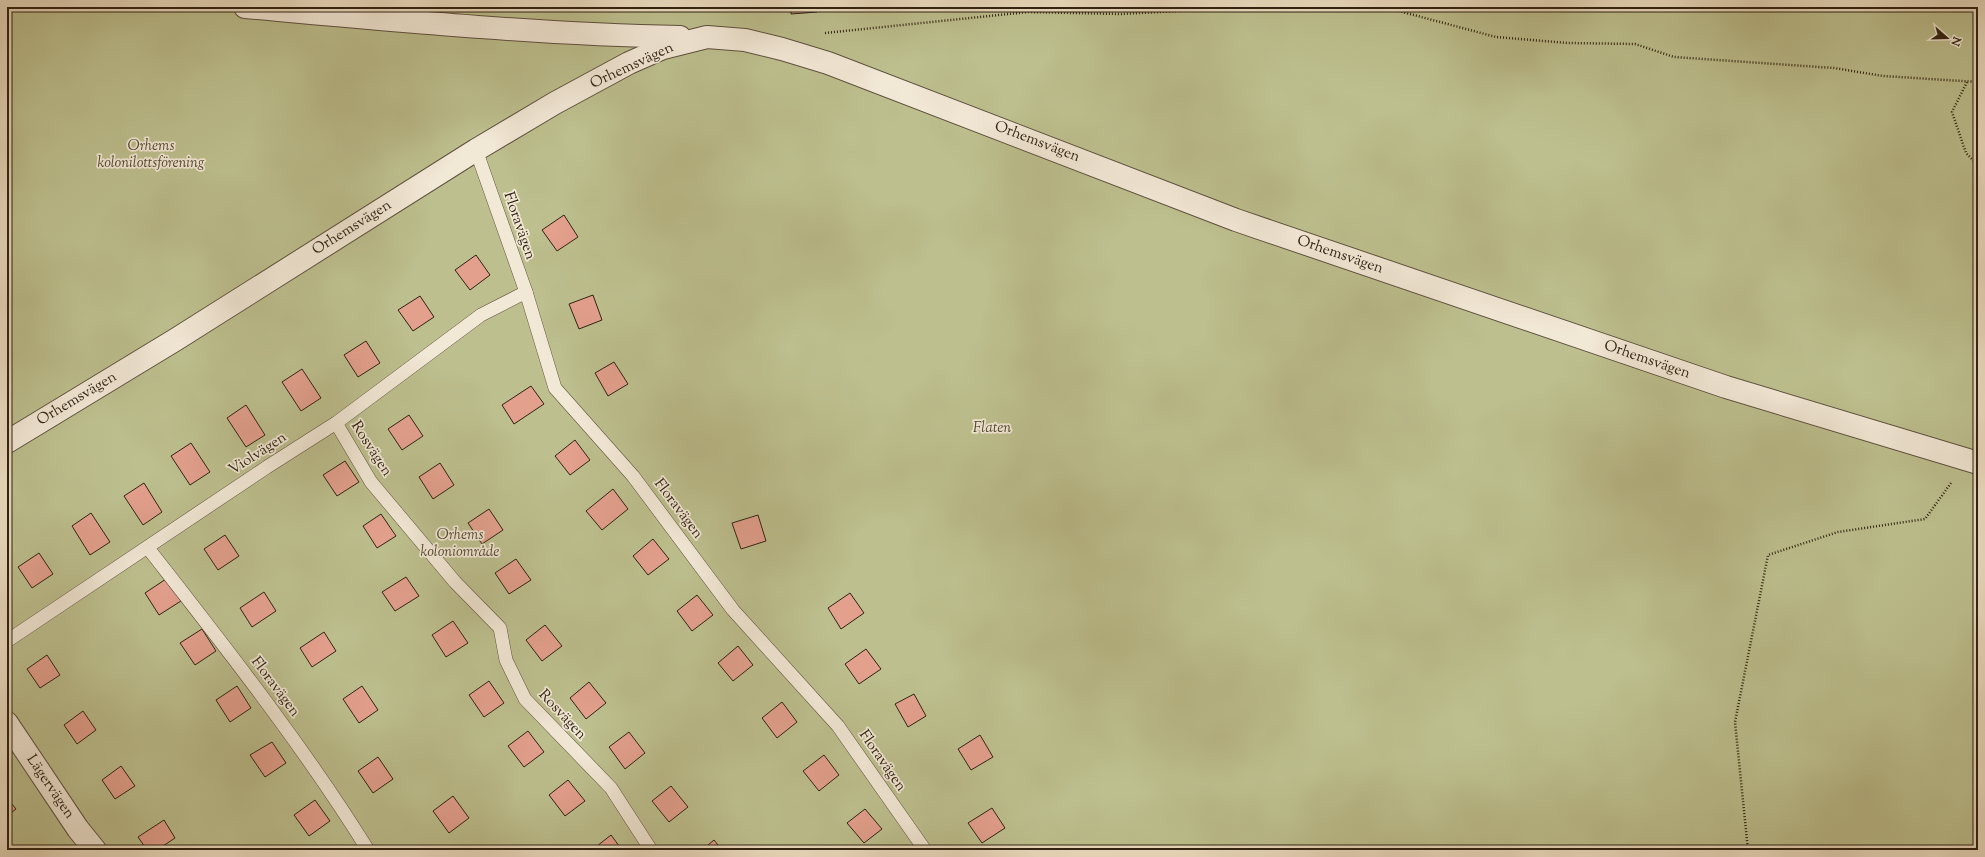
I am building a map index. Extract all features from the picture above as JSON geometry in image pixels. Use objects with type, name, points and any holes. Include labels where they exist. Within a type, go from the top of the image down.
[{"type":"street","name":"Orhemsvägen","points":[[245,7],[488,28],[581,34],[707,37],[745,40],[782,49],[828,63],[1236,220],[1726,387],[1973,462]]},
{"type":"street","name":"Orhemsvägen","points":[[7,442],[175,340],[476,150],[555,103],[629,63],[663,48],[707,37]]},
{"type":"street","name":"Lägervägen","points":[[7,723],[78,828],[95,850]]},
{"type":"lane","name":"Floravägen","points":[[476,150],[526,292],[555,388],[633,476],[733,610],[838,726],[926,850]]},
{"type":"lane","name":"Violvägen","points":[[7,641],[267,467],[336,424],[481,315],[526,292]]},
{"type":"lane","name":"Rosvägen","points":[[336,424],[371,482],[455,582],[500,628],[506,660],[524,699],[611,788],[651,850]]},
{"type":"lane","name":"Floravägen","points":[[148,548],[261,693],[338,801],[368,850]]},
{"type":"path","points":[[822,33],[1028,12],[1120,14],[1219,9],[1229,7]]},
{"type":"path","points":[[1384,7],[1496,37],[1568,43],[1635,44],[1674,57],[1834,68],[1883,76],[1978,82]]},
{"type":"path","points":[[1966,82],[1952,112],[1966,153],[1978,165]]},
{"type":"path","points":[[1748,850],[1735,722],[1768,555],[1838,532],[1925,519],[1973,462]]},
{"type":"green space","name":"Flaten","points":[[7,7],[1978,7],[1978,850],[7,850]]},
{"type":"building","points":[[791,7],[816,7],[817,12],[791,14]]},
{"type":"building","points":[[564,215],[578,237],[557,251],[542,230]]},
{"type":"building","points":[[476,255],[490,275],[470,290],[455,270]]},
{"type":"building","points":[[593,295],[602,320],[579,329],[569,304]]},
{"type":"building","points":[[420,296],[434,317],[413,331],[398,310]]},
{"type":"building","points":[[366,341],[380,363],[358,377],[344,355]]},
{"type":"building","points":[[614,362],[628,384],[608,396],[595,373]]},
{"type":"building","points":[[302,369],[321,398],[301,411],[282,382]]},
{"type":"building","points":[[531,386],[544,404],[514,424],[502,405]]},
{"type":"building","points":[[246,405],[265,435],[246,447],[227,418]]},
{"type":"building","points":[[409,415],[423,436],[402,450],[388,429]]},
{"type":"building","points":[[575,440],[590,460],[570,475],[555,456]]},
{"type":"building","points":[[191,443],[210,472],[190,485],[171,456]]},
{"type":"building","points":[[345,461],[359,482],[337,496],[323,475]]},
{"type":"building","points":[[440,463],[454,485],[433,499],[419,477]]},
{"type":"building","points":[[144,483],[162,512],[143,525],[124,496]]},
{"type":"building","points":[[613,489],[628,509],[602,530],[586,511]]},
{"type":"building","points":[[489,509],[503,530],[482,544],[468,523]]},
{"type":"building","points":[[91,513],[110,542],[90,555],[72,526]]},
{"type":"building","points":[[381,514],[396,536],[377,548],[363,526]]},
{"type":"building","points":[[758,515],[766,541],[741,549],[732,523]]},
{"type":"building","points":[[225,535],[239,556],[218,570],[204,549]]},
{"type":"building","points":[[653,539],[669,559],[648,575],[633,556]]},
{"type":"building","points":[[39,553],[53,574],[32,588],[18,567]]},
{"type":"building","points":[[516,559],[531,580],[509,594],[495,573]]},
{"type":"building","points":[[406,577],[419,596],[395,611],[382,592]]},
{"type":"building","points":[[166,579],[181,601],[159,615],[145,593]]},
{"type":"building","points":[[264,592],[276,611],[252,627],[240,608]]},
{"type":"building","points":[[850,593],[864,613],[841,629],[828,608]]},
{"type":"building","points":[[697,595],[713,615],[692,631],[677,611]]},
{"type":"building","points":[[453,621],[468,643],[446,657],[432,635]]},
{"type":"building","points":[[545,625],[562,646],[542,661],[526,640]]},
{"type":"building","points":[[202,629],[216,651],[195,665],[180,643]]},
{"type":"building","points":[[324,632],[336,651],[312,667],[300,648]]},
{"type":"building","points":[[738,646],[753,665],[733,681],[718,663]]},
{"type":"building","points":[[866,649],[881,669],[859,684],[845,664]]},
{"type":"building","points":[[47,655],[60,675],[40,688],[27,669]]},
{"type":"building","points":[[489,681],[504,703],[484,717],[469,695]]},
{"type":"building","points":[[589,682],[606,703],[586,719],[570,698]]},
{"type":"building","points":[[237,686],[251,708],[230,722],[216,700]]},
{"type":"building","points":[[362,686],[378,710],[359,723],[343,699]]},
{"type":"building","points":[[914,694],[926,716],[908,727],[895,704]]},
{"type":"building","points":[[782,702],[797,722],[777,738],[762,718]]},
{"type":"building","points":[[83,711],[96,730],[77,744],[64,725]]},
{"type":"building","points":[[528,731],[544,752],[524,767],[508,746]]},
{"type":"building","points":[[629,732],[645,753],[625,769],[609,747]]},
{"type":"building","points":[[980,735],[993,757],[971,770],[958,749]]},
{"type":"building","points":[[272,742],[286,763],[265,777],[250,755]]},
{"type":"building","points":[[824,755],[839,775],[819,791],[803,771]]},
{"type":"building","points":[[378,757],[393,779],[373,793],[358,771]]},
{"type":"building","points":[[121,766],[135,786],[115,799],[102,780]]},
{"type":"building","points":[[568,780],[585,801],[565,816],[549,795]]},
{"type":"building","points":[[671,786],[688,807],[669,822],[652,801]]},
{"type":"building","points":[[453,796],[469,818],[449,833],[433,811]]},
{"type":"building","points":[[7,798],[16,809],[7,816]]},
{"type":"building","points":[[315,800],[330,821],[309,836],[294,815]]},
{"type":"building","points":[[992,808],[1005,828],[982,843],[968,823]]},
{"type":"building","points":[[865,809],[882,829],[864,843],[847,823]]},
{"type":"building","points":[[164,820],[175,838],[157,850],[147,850],[138,837]]},
{"type":"building","points":[[611,835],[622,850],[592,850]]},
{"type":"building","points":[[714,840],[722,850],[702,850]]},
{"type":"park label","name":"Orhems kolonilottsförening","points":[[151,154]]},
{"type":"park label","name":"Orhems koloniområde","points":[[460,544]]}]
